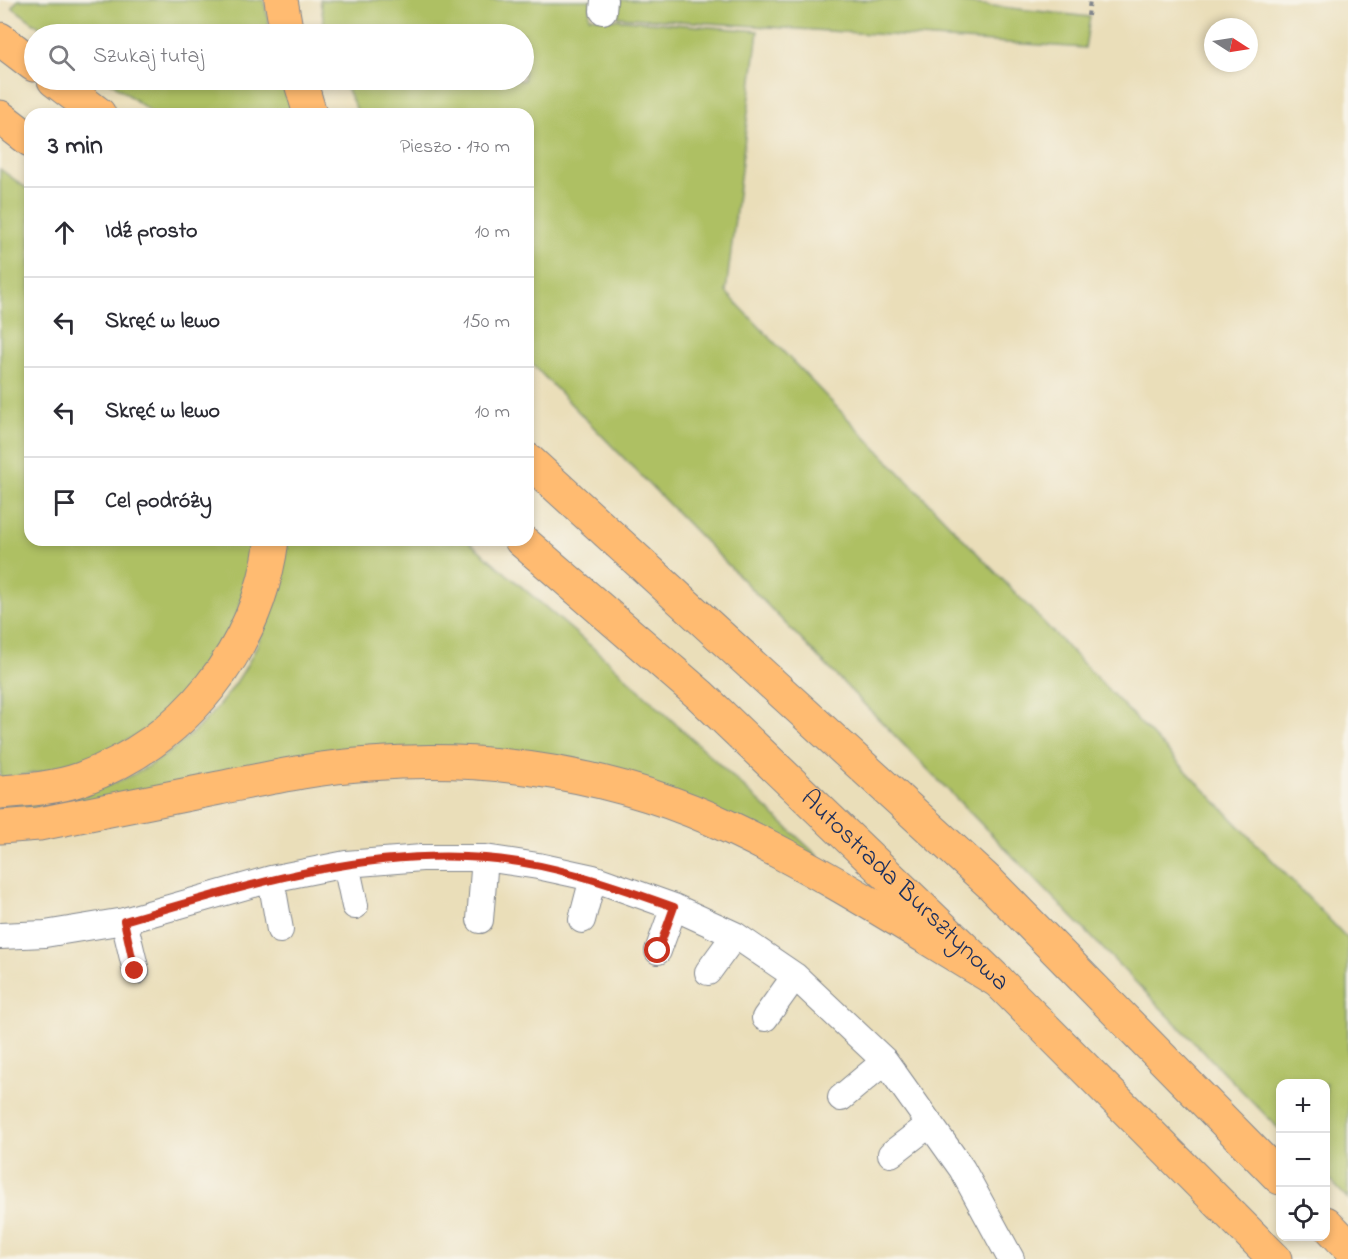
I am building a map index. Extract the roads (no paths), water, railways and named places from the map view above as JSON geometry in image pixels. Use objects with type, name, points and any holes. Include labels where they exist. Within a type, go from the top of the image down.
[{"type":"highway","points":[[280,0],[285,24]]},
{"type":"highway","points":[[0,39],[24,57]]},
{"type":"highway","points":[[67,90],[91,108]]},
{"type":"highway","points":[[303,90],[308,108]]},
{"type":"highway","points":[[0,117],[24,135]]},
{"type":"highway","points":[[534,466],[991,884],[1276,1173]]},
{"type":"highway","points":[[0,792],[34,790],[80,780],[113,766],[144,748],[188,712],[226,667],[244,634],[263,587],[271,546]]},
{"type":"highway","name":"Autostrada Bursztynowa","points":[[529,546],[700,695],[998,981],[1275,1259]]},
{"type":"highway","points":[[0,827],[39,824],[285,775],[370,764],[453,762],[519,767],[585,779],[659,799],[731,828],[802,865],[998,981]]},
{"type":"highway","points":[[1330,1227],[1348,1246]]},
{"type":"street","points":[[0,936],[45,934],[124,921],[271,879],[346,864],[422,858],[485,858],[593,878],[674,907],[735,935],[795,976],[885,1061],[962,1169],[1011,1259]]},
{"type":"street","points":[[480,920],[485,858]]},
{"type":"street","points":[[346,864],[356,906]]},
{"type":"street","points":[[582,920],[593,878]]},
{"type":"street","points":[[271,879],[280,930]]},
{"type":"street","points":[[658,951],[674,907]]},
{"type":"street","points":[[124,921],[135,971]]},
{"type":"street","points":[[708,972],[735,935]]},
{"type":"street","points":[[765,1018],[795,976]]},
{"type":"street","points":[[841,1098],[885,1061]]},
{"type":"street","points":[[891,1154],[930,1124]]}]
